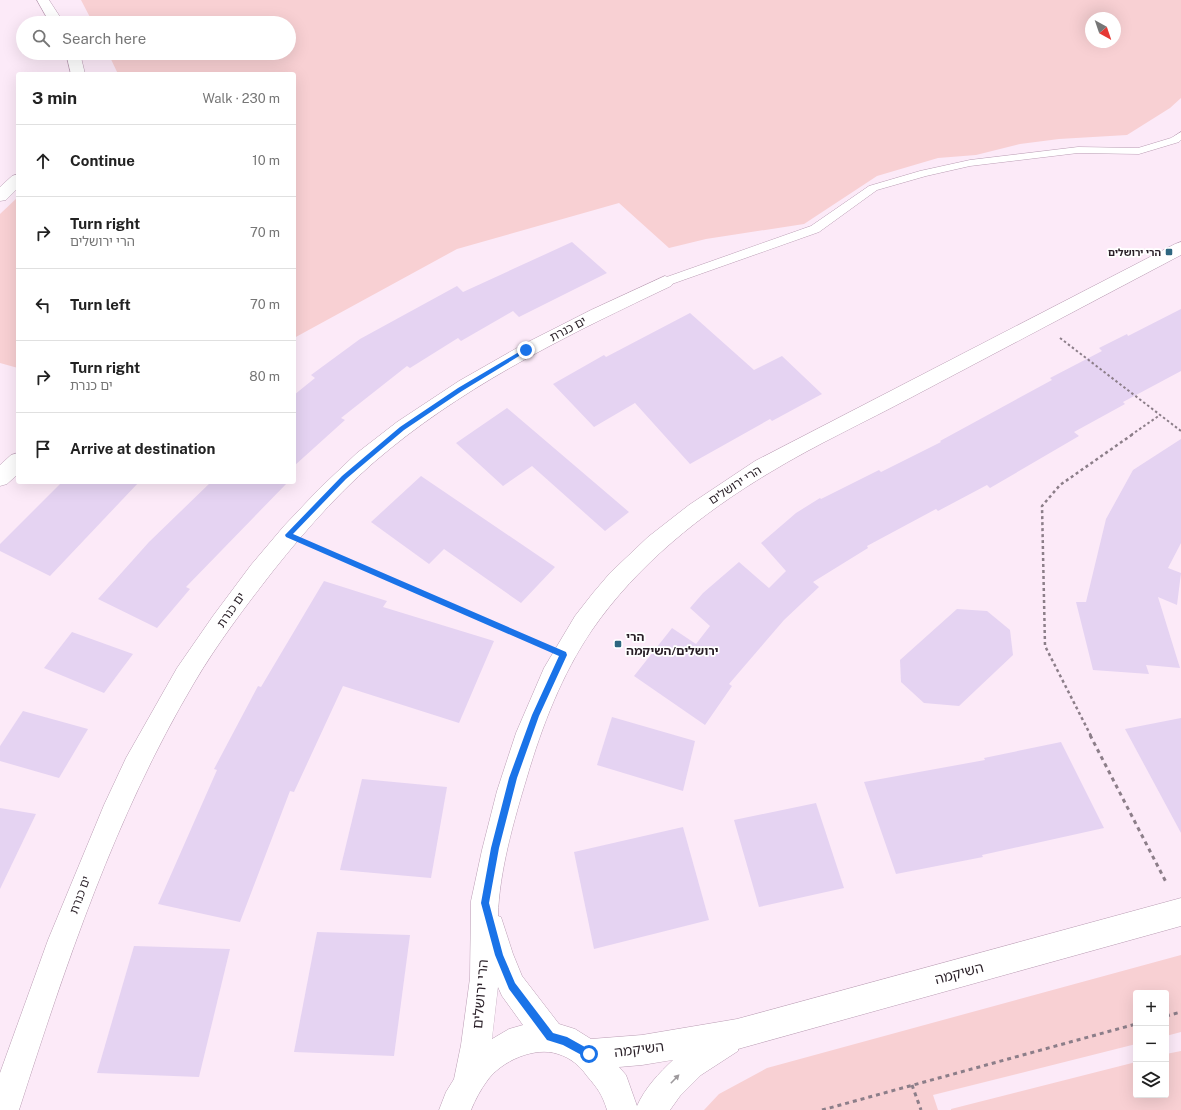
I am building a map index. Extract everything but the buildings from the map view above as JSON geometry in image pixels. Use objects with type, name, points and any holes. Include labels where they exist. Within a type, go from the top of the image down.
[{"type":"street","points":[[44,0],[53,16]]},
{"type":"street","points":[[75,60],[78,72]]},
{"type":"street","points":[[0,196],[16,181]]},
{"type":"street","name":"הרי ירושלים","points":[[456,1102],[481,1014],[484,976],[485,903],[495,848],[513,778],[536,715],[564,655],[600,600],[634,563],[672,529],[712,499],[762,467],[1181,248]]},
{"type":"street","name":"ים כנרת","points":[[4,1110],[36,1012],[94,857],[133,770],[186,676],[237,600],[288,535],[344,477],[408,424],[526,350],[596,314],[665,282]]},
{"type":"street","points":[[0,478],[16,463]]},
{"type":"street","name":"השיקמה","points":[[589,1054],[642,1050],[737,1034],[1176,901]]},
{"type":"street","name":"הרי ירושלים","points":[[485,903],[499,955],[512,986],[550,1037]]},
{"type":"street","name":"השיקמה","points":[[651,1110],[669,1085],[690,1064],[737,1034]]},
{"type":"street","points":[[456,1102],[477,1069],[492,1055],[520,1040],[550,1037],[564,1040],[589,1054],[615,1086],[623,1110]]},
{"type":"lane","points":[[665,282],[815,229],[873,188],[924,172],[970,163],[1064,151],[1139,151],[1175,140],[1181,134]]},
{"type":"path","points":[[1039,322],[1181,432]]},
{"type":"path","points":[[1160,415],[1060,484],[1042,506],[1045,646],[1176,901]]},
{"type":"path","points":[[288,535],[564,655]]},
{"type":"path","points":[[1169,1015],[1181,1012]]},
{"type":"path","points":[[822,1110],[1133,1025]]},
{"type":"path","points":[[912,1085],[921,1110]]},
{"type":"shaded area","points":[[81,0],[1181,0],[1181,98],[1170,108],[1127,135],[1059,139],[1020,144],[976,155],[938,158],[877,176],[804,224],[706,239],[669,248],[619,203],[457,249],[296,337],[296,72],[117,72],[111,60],[296,60],[296,16],[89,16]]},
{"type":"shaded area","points":[[16,199],[16,367],[0,363],[0,214]]},
{"type":"shaded area","points":[[1181,955],[1181,1032],[1169,1035],[1169,990],[1133,990],[1133,1045],[933,1095],[938,1110],[704,1110],[719,1094],[767,1068]]},
{"type":"shaded area","points":[[1181,1051],[1181,1110],[951,1110],[1133,1063],[1133,1098],[1169,1098],[1169,1053]]},
{"type":"place","name":"הרי ירושלים","points":[[1169,252]]},
{"type":"place","name":"הרי ירושלים/השיקמה","points":[[618,644]]},
{"type":"route","points":[[526,350],[460,390],[402,428],[344,477],[288,535],[564,655],[536,715],[513,778],[495,848],[485,903],[499,955],[512,986],[550,1037],[564,1040],[589,1054]]}]
